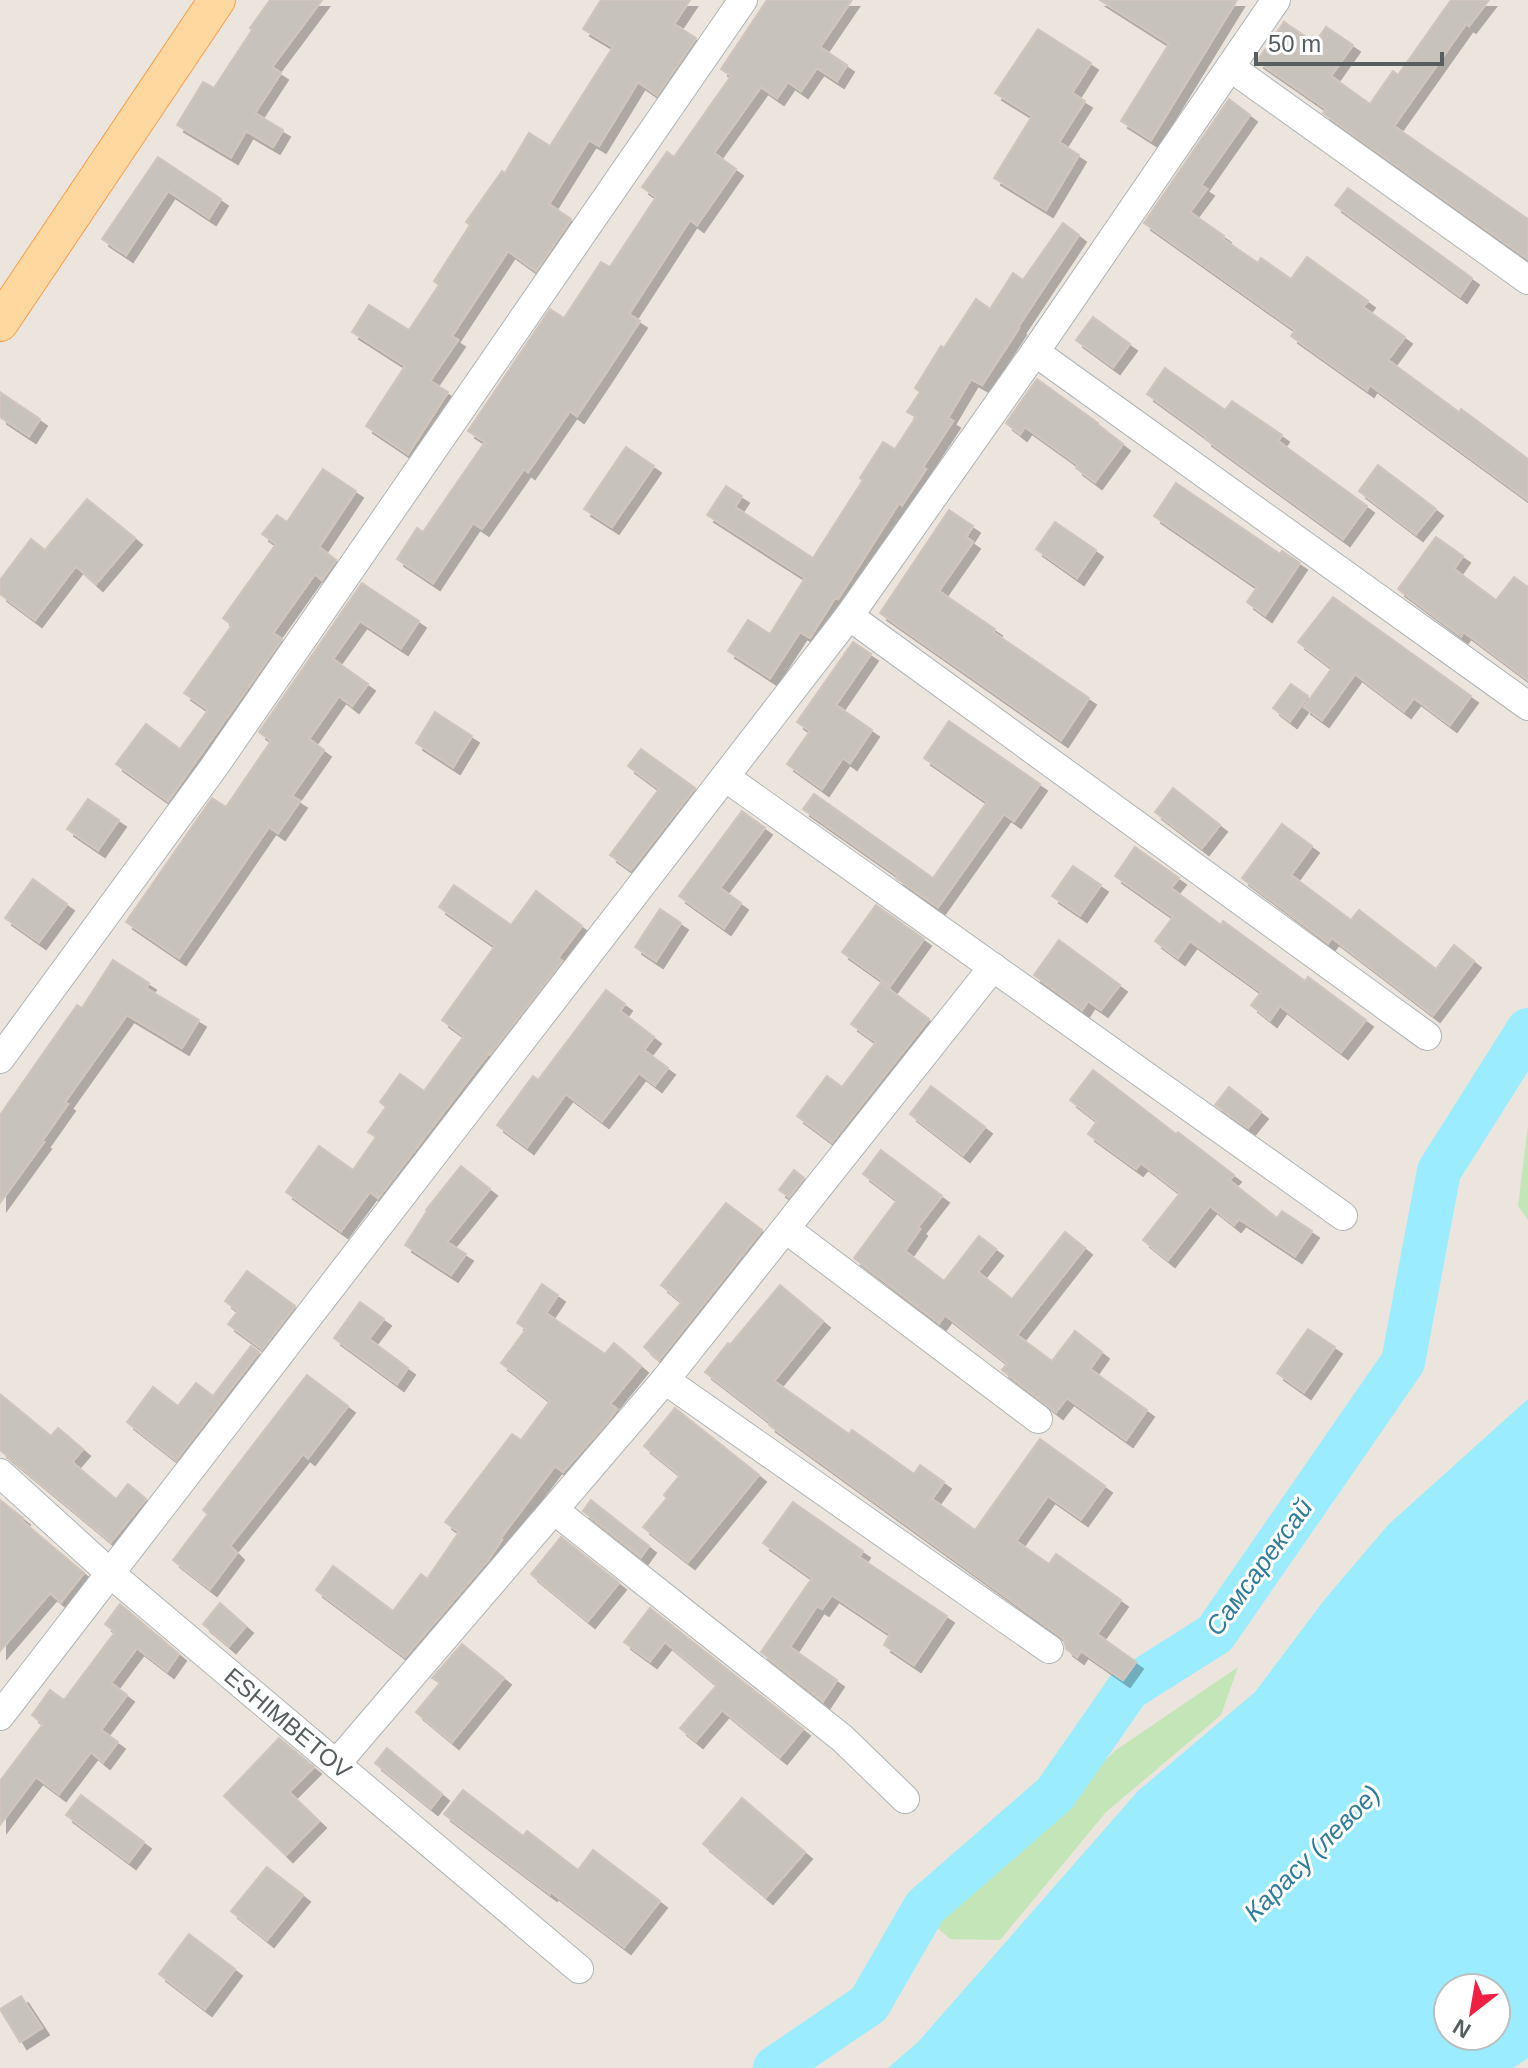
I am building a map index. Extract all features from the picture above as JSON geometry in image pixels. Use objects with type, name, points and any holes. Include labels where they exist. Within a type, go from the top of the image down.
[{"type":"main road","points":[[0,323],[217,0]]},
{"type":"street","points":[[0,1059],[214,767],[743,0]]},
{"type":"street","points":[[0,1716],[849,616],[1035,352],[1276,0]]},
{"type":"street","points":[[1230,67],[1528,280]]},
{"type":"street","points":[[1035,352],[1528,706]]},
{"type":"street","points":[[849,616],[1427,1036]]},
{"type":"street","points":[[725,777],[1343,1216]]},
{"type":"street","points":[[336,1764],[665,1380],[993,967]]},
{"type":"street","points":[[786,1229],[1038,1419]]},
{"type":"street","points":[[665,1380],[1049,1649]]},
{"type":"street","name":"ESHIMBETOV","points":[[0,1473],[111,1574],[579,1969]]},
{"type":"street","points":[[554,1510],[842,1738],[905,1799]]},
{"type":"green space","points":[[1528,1125],[1528,1220],[1518,1206]]},
{"type":"green space","points":[[1238,1667],[1221,1715],[1106,1812],[1000,1940],[950,1939],[933,1924],[1116,1750]]},
{"type":"water","name":"Карасу (левое)","points":[[1528,1399],[1528,2058],[1513,2068],[888,2068],[918,2042],[1138,1791],[1255,1692],[1325,1599],[1388,1525]]},
{"type":"building","points":[[270,0],[322,0],[272,67],[281,73],[255,113],[283,130],[273,147],[246,131],[231,157],[177,125],[203,82],[214,88]]},
{"type":"building","points":[[601,0],[690,0],[674,24],[696,38],[657,95],[638,82],[599,146],[589,140],[549,204],[571,219],[536,271],[508,251],[452,336],[458,340],[430,381],[448,392],[408,454],[366,426],[405,366],[352,332],[369,305],[409,330],[439,285],[434,281],[470,225],[466,222],[502,171],[505,173],[529,133],[550,146],[613,47],[583,29]]},
{"type":"building","points":[[767,0],[852,0],[820,47],[847,65],[837,81],[817,68],[801,91],[788,82],[777,98],[761,87],[714,153],[736,169],[697,225],[690,220],[629,314],[640,321],[602,379],[577,416],[570,411],[528,472],[524,469],[482,529],[473,523],[433,583],[397,559],[417,528],[423,532],[485,442],[468,431],[550,309],[564,318],[601,262],[610,267],[656,197],[642,187],[667,152],[674,157],[731,76],[721,69]]},
{"type":"building","points":[[1100,0],[1237,0],[1151,140],[1121,121],[1169,44]]},
{"type":"building","points":[[1451,0],[1489,0],[1469,26],[1466,24],[1394,126],[1528,219],[1528,259],[1323,113],[1326,109],[1257,61],[1284,22],[1315,43],[1326,27],[1353,45],[1331,76],[1370,104],[1393,71],[1398,75]]},
{"type":"building","points":[[1038,29],[1091,63],[1072,93],[1085,101],[1059,142],[1079,155],[1046,210],[994,178],[1032,116],[995,93]]},
{"type":"building","points":[[1229,99],[1250,115],[1201,185],[1207,189],[1190,212],[1258,263],[1261,258],[1291,279],[1307,257],[1368,301],[1363,307],[1405,337],[1388,360],[1528,459],[1528,500],[1370,385],[1367,390],[1291,336],[1295,330],[1144,223]]},
{"type":"building","points":[[158,157],[221,199],[209,218],[168,191],[126,255],[102,239]]},
{"type":"building","points":[[1348,188],[1472,278],[1460,296],[1335,205]]},
{"type":"building","points":[[1063,223],[1079,235],[982,385],[971,379],[948,418],[953,421],[923,467],[926,469],[902,505],[899,503],[810,638],[800,632],[770,678],[728,651],[748,620],[770,634],[805,578],[707,515],[726,486],[742,496],[735,507],[813,558],[863,480],[860,478],[883,442],[895,449],[916,417],[907,412],[920,392],[915,388],[976,299],[990,309],[1013,273],[1023,280]]},
{"type":"building","points":[[1093,317],[1130,344],[1113,367],[1076,340]]},
{"type":"building","points":[[1165,368],[1225,410],[1232,401],[1282,435],[1278,441],[1367,506],[1343,539],[1147,394]]},
{"type":"building","points":[[1037,379],[1123,444],[1095,482],[1076,468],[1078,465],[1025,427],[1020,434],[1006,423]]},
{"type":"building","points":[[0,392],[40,419],[29,436],[0,417]]},
{"type":"building","points":[[626,447],[654,466],[612,527],[584,509]]},
{"type":"building","points":[[1378,465],[1436,509],[1416,534],[1359,491]]},
{"type":"building","points":[[323,469],[356,491],[319,547],[336,560],[322,580],[315,574],[273,633],[282,639],[168,801],[116,764],[146,724],[180,749],[208,710],[184,693],[232,625],[223,618],[276,544],[262,534],[277,515],[287,522]]},
{"type":"building","points":[[1176,483],[1280,554],[1282,551],[1300,563],[1265,615],[1247,602],[1257,587],[1154,516]]},
{"type":"building","points":[[87,499],[135,538],[96,584],[76,566],[35,620],[0,594],[0,580],[31,539],[45,550]]},
{"type":"building","points":[[949,510],[973,526],[966,537],[973,542],[939,591],[1089,698],[1061,740],[880,613]]},
{"type":"building","points":[[1055,522],[1096,550],[1077,578],[1036,549]]},
{"type":"building","points":[[1436,537],[1463,556],[1454,569],[1496,600],[1514,577],[1528,587],[1528,680],[1464,632],[1461,636],[1398,589]]},
{"type":"building","points":[[362,583],[419,621],[401,648],[360,621],[333,659],[368,684],[352,706],[339,696],[309,739],[324,750],[292,796],[300,801],[278,833],[269,827],[179,958],[126,922],[212,798],[226,807],[271,741],[259,732]]},
{"type":"building","points":[[1333,597],[1471,696],[1450,725],[1414,698],[1404,711],[1355,674],[1322,720],[1304,707],[1332,668],[1298,642]]},
{"type":"building","points":[[853,642],[871,654],[836,705],[872,730],[850,763],[843,758],[822,789],[787,764],[810,731],[797,722]]},
{"type":"building","points":[[1291,684],[1308,696],[1290,721],[1273,708]]},
{"type":"building","points":[[435,712],[472,736],[453,767],[416,743]]},
{"type":"building","points":[[949,721],[1040,784],[1014,821],[1004,814],[938,907],[803,809],[814,794],[933,878],[987,802],[924,758]]},
{"type":"building","points":[[641,749],[695,788],[631,870],[610,855],[659,789],[628,766]]},
{"type":"building","points":[[1173,788],[1220,825],[1202,848],[1155,812]]},
{"type":"building","points":[[88,799],[119,820],[98,850],[67,829]]},
{"type":"building","points":[[742,811],[765,828],[720,888],[741,903],[724,928],[679,896]]},
{"type":"building","points":[[1282,824],[1312,846],[1291,875],[1351,920],[1359,910],[1436,969],[1454,945],[1474,961],[1433,1015],[1332,938],[1328,943],[1242,878]]},
{"type":"building","points":[[1135,847],[1179,878],[1171,888],[1221,925],[1223,921],[1305,981],[1308,977],[1366,1020],[1341,1052],[1280,1006],[1270,1020],[1251,1005],[1261,992],[1190,941],[1178,958],[1155,941],[1173,917],[1115,876]]},
{"type":"building","points":[[1073,866],[1101,885],[1080,915],[1052,896]]},
{"type":"building","points":[[33,879],[67,904],[39,942],[5,918]]},
{"type":"building","points":[[454,885],[511,925],[536,891],[582,926],[558,958],[562,961],[378,1198],[370,1192],[341,1231],[286,1192],[319,1146],[353,1170],[376,1137],[368,1132],[386,1107],[380,1102],[400,1074],[424,1091],[464,1036],[442,1020],[495,946],[439,907]]},
{"type":"building","points":[[876,905],[924,939],[890,986],[842,952]]},
{"type":"building","points":[[660,909],[681,923],[656,961],[635,947]]},
{"type":"building","points":[[1059,940],[1120,985],[1101,1010],[1088,1001],[1082,1010],[1034,975]]},
{"type":"building","points":[[113,960],[149,983],[146,988],[199,1020],[182,1048],[127,1015],[65,1102],[68,1104],[44,1142],[0,1203],[0,1115],[77,1005],[82,1008]]},
{"type":"building","points":[[881,983],[929,1019],[832,1142],[797,1116],[827,1076],[842,1087],[876,1042],[851,1024]]},
{"type":"building","points":[[606,990],[625,1004],[620,1011],[654,1037],[644,1050],[668,1068],[655,1085],[639,1073],[602,1121],[566,1094],[527,1147],[497,1125],[533,1076],[538,1080]]},
{"type":"building","points":[[1093,1070],[1234,1175],[1229,1180],[1277,1218],[1282,1211],[1312,1231],[1295,1256],[1239,1219],[1234,1225],[1210,1206],[1168,1260],[1143,1240],[1180,1193],[1141,1163],[1136,1169],[1088,1134],[1097,1121],[1070,1100]]},
{"type":"building","points":[[931,1086],[985,1127],[963,1155],[910,1114]]},
{"type":"building","points":[[1229,1087],[1261,1112],[1248,1128],[1215,1105]]},
{"type":"building","points":[[881,1150],[942,1196],[918,1227],[920,1229],[905,1251],[944,1281],[979,1236],[996,1249],[978,1272],[1012,1299],[1065,1232],[1085,1248],[1017,1335],[1052,1361],[1075,1331],[1102,1352],[1090,1369],[1147,1410],[1126,1440],[1067,1398],[1056,1412],[1002,1370],[1007,1363],[945,1315],[939,1323],[854,1258],[897,1200],[863,1174]]},
{"type":"building","points":[[461,1166],[490,1189],[447,1242],[466,1254],[451,1275],[405,1245],[426,1210]]},
{"type":"building","points":[[794,1170],[804,1178],[789,1197],[779,1190]]},
{"type":"building","points":[[726,1203],[762,1230],[659,1360],[644,1347],[682,1302],[661,1285]]},
{"type":"building","points":[[247,1271],[295,1306],[262,1349],[228,1324],[238,1311],[225,1301]]},
{"type":"building","points":[[542,1284],[558,1295],[546,1313],[605,1354],[614,1343],[641,1366],[610,1404],[617,1409],[607,1422],[563,1472],[555,1466],[500,1539],[489,1559],[405,1657],[316,1590],[333,1566],[393,1611],[421,1574],[427,1579],[459,1532],[445,1522],[512,1434],[521,1440],[550,1401],[501,1363],[526,1329],[517,1323]]},
{"type":"building","points":[[780,1285],[823,1321],[774,1381],[849,1434],[852,1430],[914,1474],[920,1465],[944,1482],[932,1499],[975,1530],[1040,1439],[1105,1486],[1081,1519],[1048,1496],[1016,1541],[1049,1564],[1056,1554],[1121,1600],[1097,1634],[1136,1662],[1123,1680],[1081,1651],[1077,1657],[1066,1649],[1064,1639],[769,1425],[771,1423],[705,1372]]},
{"type":"building","points":[[360,1302],[384,1319],[369,1339],[408,1368],[397,1384],[334,1338]]},
{"type":"building","points":[[1308,1329],[1335,1347],[1304,1392],[1277,1373]]},
{"type":"building","points":[[251,1346],[259,1352],[176,1460],[127,1422],[153,1387],[178,1406],[196,1383],[213,1396]]},
{"type":"building","points":[[307,1375],[348,1406],[308,1458],[303,1454],[230,1546],[237,1553],[210,1589],[173,1560],[208,1514],[203,1510]]},
{"type":"building","points":[[0,1394],[51,1436],[58,1428],[83,1449],[72,1462],[116,1499],[128,1484],[146,1499],[111,1542],[0,1450]]},
{"type":"building","points":[[675,1408],[759,1475],[688,1562],[643,1527],[667,1498],[664,1495],[680,1475],[644,1446]]},
{"type":"building","points":[[0,1500],[84,1573],[61,1602],[50,1593],[0,1651]]},
{"type":"building","points":[[591,1500],[649,1546],[641,1557],[583,1511]]},
{"type":"building","points":[[793,1502],[863,1551],[859,1557],[947,1616],[914,1665],[884,1645],[890,1634],[832,1595],[822,1609],[817,1606],[790,1647],[837,1680],[823,1701],[761,1652],[812,1578],[763,1543]]},
{"type":"building","points":[[561,1537],[619,1583],[588,1621],[531,1574]]},
{"type":"building","points":[[220,1603],[246,1626],[229,1646],[203,1624]]},
{"type":"building","points":[[120,1604],[179,1654],[167,1671],[137,1648],[111,1683],[127,1695],[101,1730],[118,1742],[103,1762],[91,1752],[59,1794],[36,1777],[0,1825],[0,1781],[43,1724],[32,1715],[50,1690],[64,1700],[115,1632],[105,1624]]},
{"type":"building","points":[[650,1608],[803,1729],[780,1757],[722,1710],[696,1741],[680,1728],[717,1685],[665,1642],[650,1661],[624,1642]]},
{"type":"building","points":[[462,1644],[504,1678],[452,1742],[416,1712],[440,1683],[432,1678]]},
{"type":"building","points":[[279,1738],[314,1767],[289,1792],[319,1821],[286,1855],[224,1796]]},
{"type":"building","points":[[387,1748],[442,1794],[431,1808],[375,1763]]},
{"type":"building","points":[[463,1790],[523,1836],[527,1831],[578,1870],[593,1850],[660,1901],[624,1947],[444,1814]]},
{"type":"building","points":[[81,1795],[144,1842],[129,1862],[66,1815]]},
{"type":"building","points":[[742,1798],[805,1852],[766,1897],[703,1844]]},
{"type":"building","points":[[267,1867],[303,1895],[267,1940],[231,1911]]},
{"type":"building","points":[[189,1934],[235,1969],[205,2009],[159,1974]]},
{"type":"building","points":[[21,1996],[42,2028],[20,2042],[0,2009]]},
{"type":"waterway","name":"Самсарексай","points":[[775,2068],[869,2004],[925,1907],[1055,1794],[1128,1689],[1215,1634],[1403,1362],[1439,1171],[1528,1030]]}]
